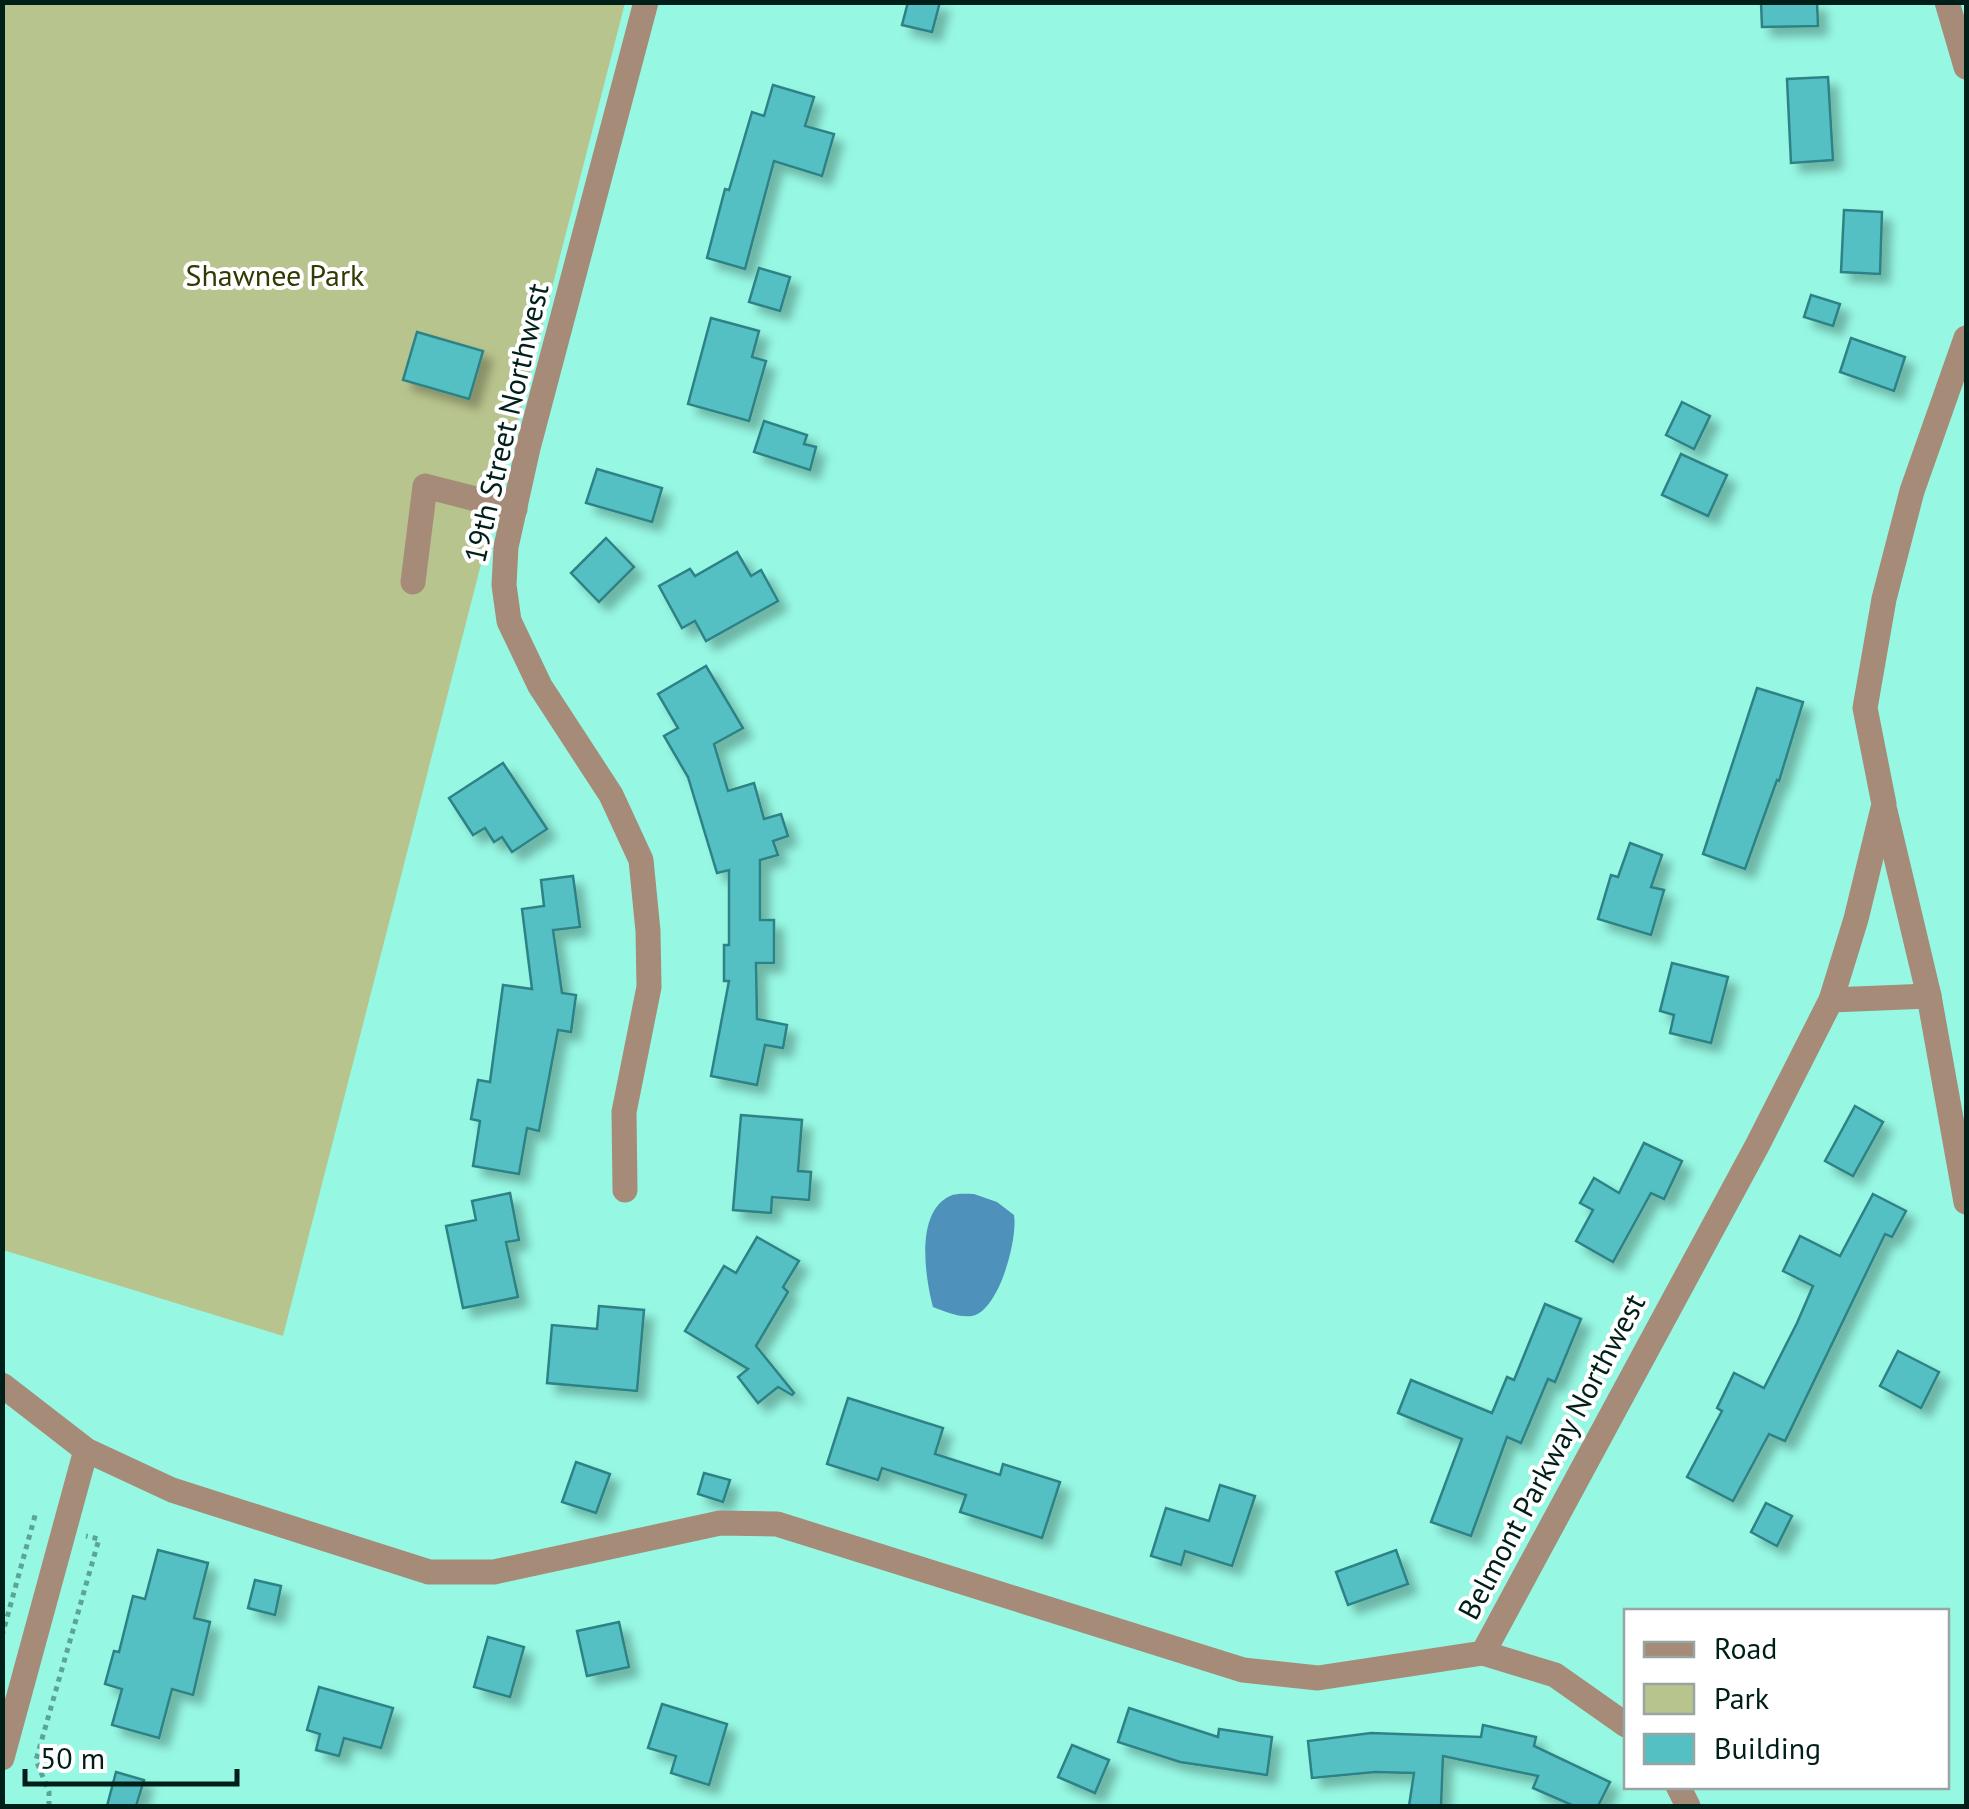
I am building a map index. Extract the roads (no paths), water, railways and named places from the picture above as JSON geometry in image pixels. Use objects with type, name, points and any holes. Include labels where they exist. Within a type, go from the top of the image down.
[{"type":"street","name":"19th Street Northwest","points":[[625,1190],[624,1112],[650,988],[641,860],[611,796],[540,686],[509,622],[504,585],[514,508],[646,2]]},
{"type":"street","points":[[1947,2],[1966,68]]},
{"type":"street","name":"Belmont Parkway Northwest","points":[[2,1386],[86,1450],[172,1490],[429,1572],[494,1572],[720,1523],[778,1524],[1244,1670],[1318,1678],[1483,1654],[1831,1000],[1884,804],[1865,708],[1884,598],[1912,491],[1966,338]]},
{"type":"street","points":[[413,582],[425,486],[514,508]]},
{"type":"street","points":[[1884,804],[1929,996],[1966,1202]]},
{"type":"street","points":[[1831,1000],[1929,996]]},
{"type":"street","points":[[2,1758],[86,1450]]},
{"type":"street","points":[[1483,1654],[1555,1675],[1624,1725]]},
{"type":"water","points":[[974,1194],[997,1202],[1014,1215],[1014,1226],[1005,1273],[991,1301],[982,1311],[962,1316],[933,1307],[925,1246],[931,1216],[939,1204],[953,1195]]},
{"type":"park label","name":"Shawnee Park","points":[[275,276]]}]
